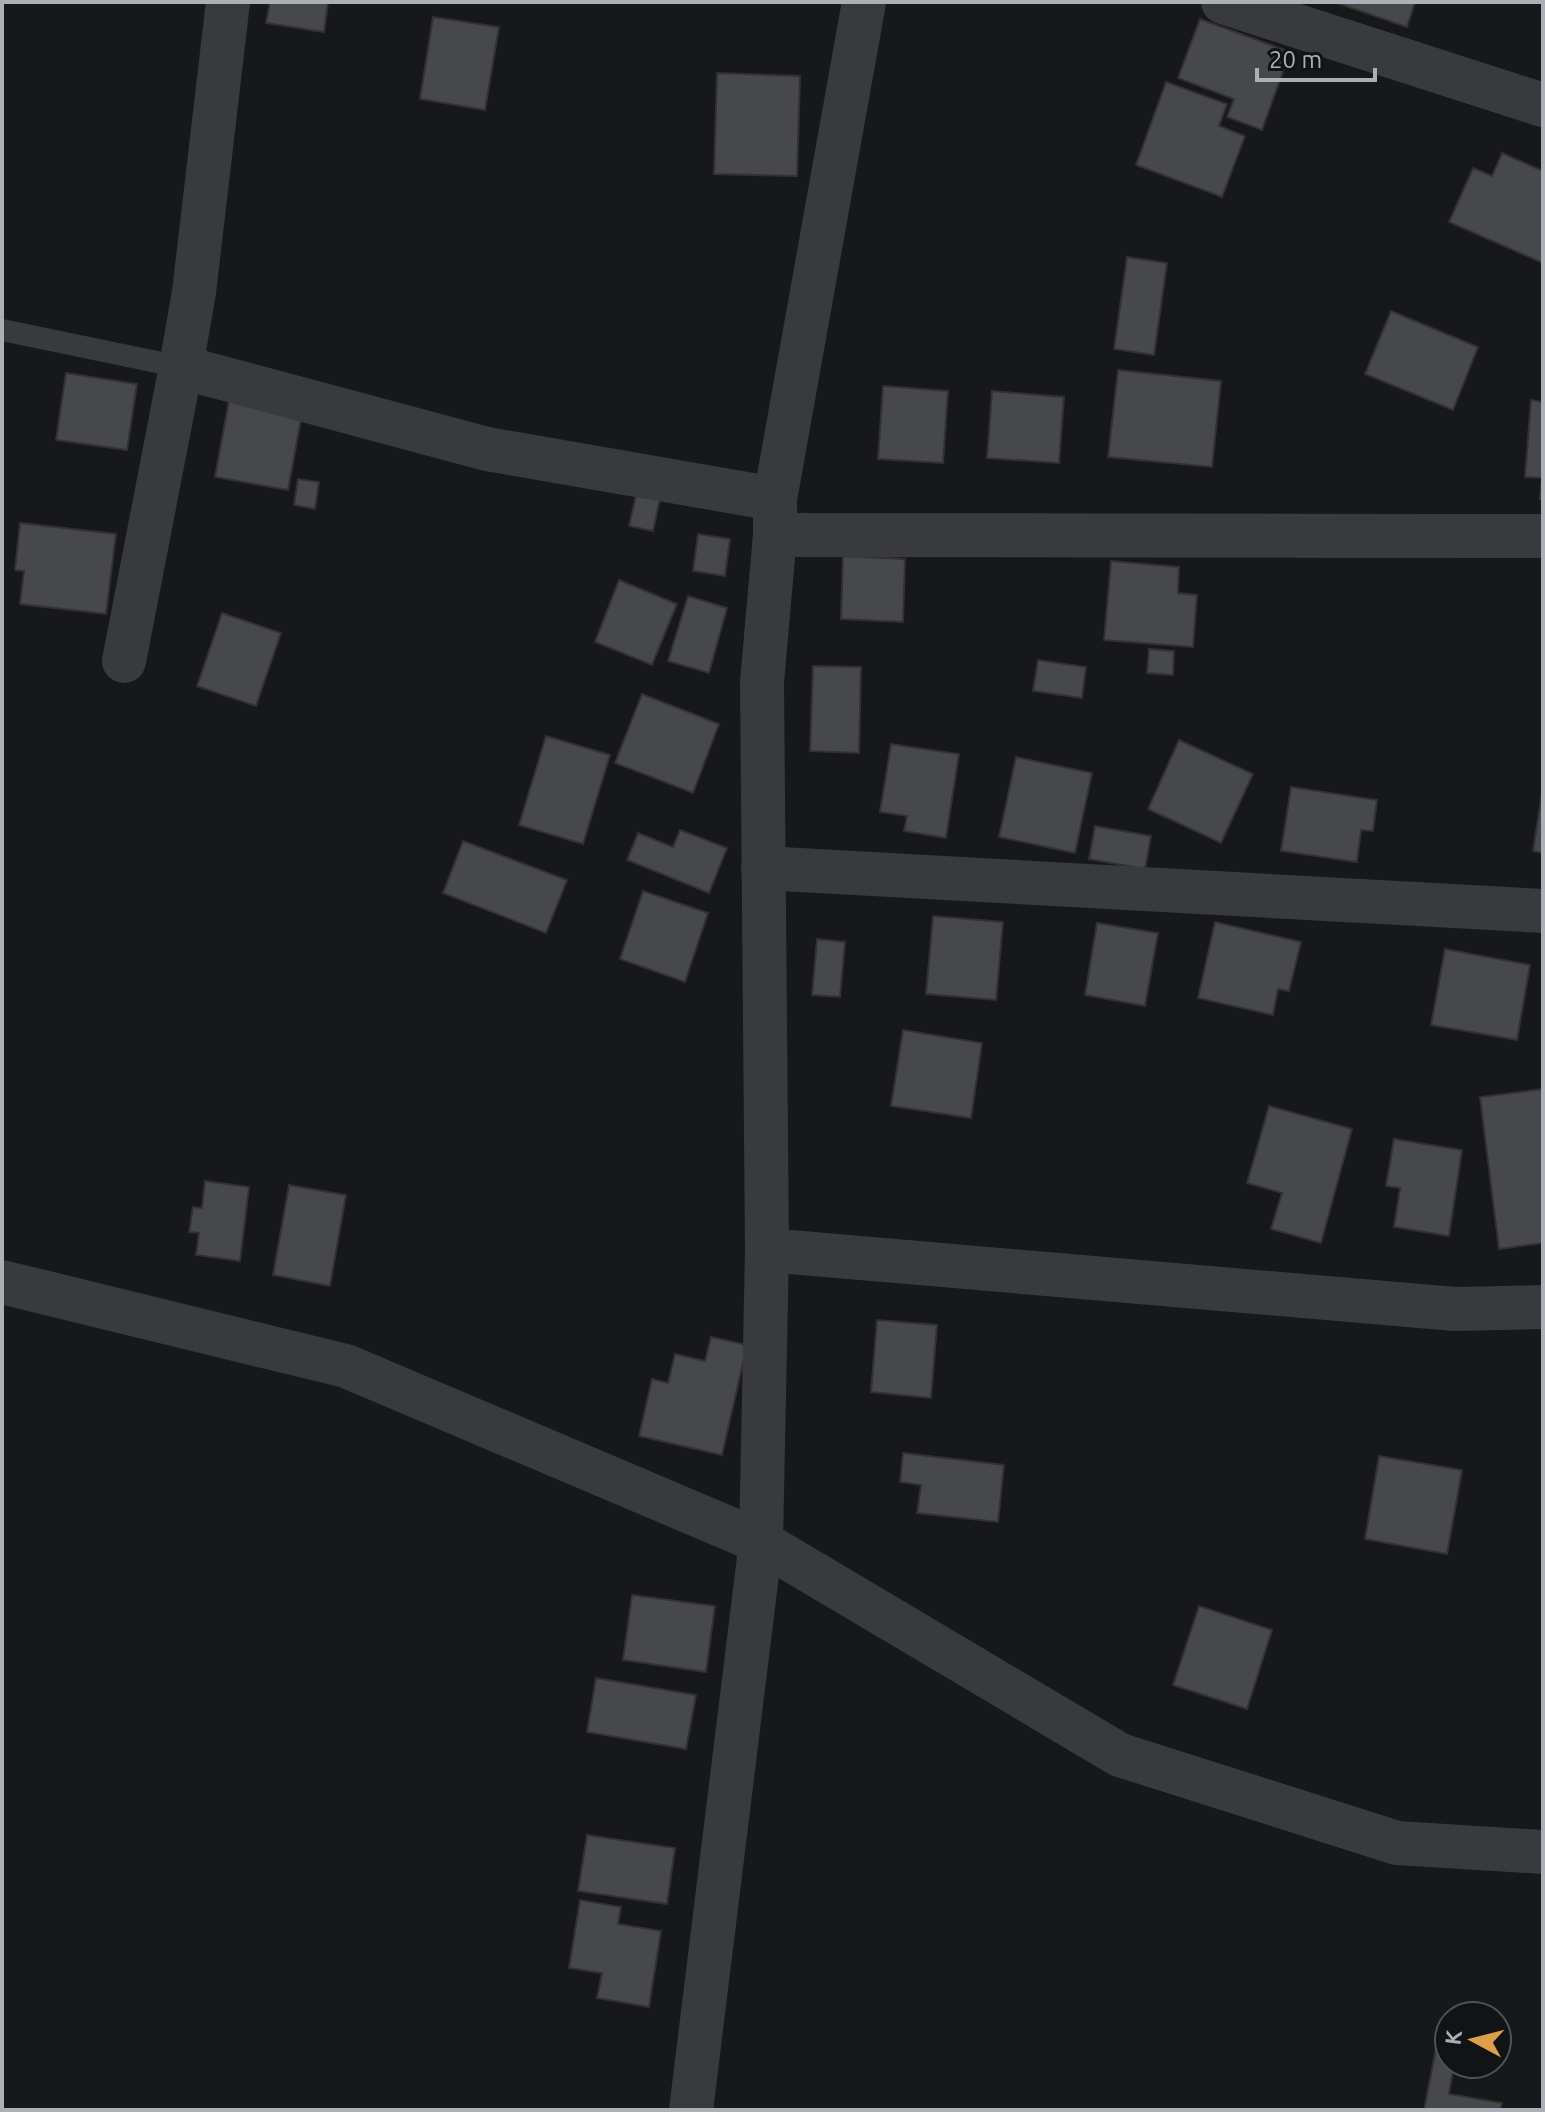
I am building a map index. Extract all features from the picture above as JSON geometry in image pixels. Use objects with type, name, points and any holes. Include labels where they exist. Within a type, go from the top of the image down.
[{"type":"street","points":[[124,661],[194,292],[228,2]]},
{"type":"street","points":[[691,2110],[761,1542],[767,1250],[762,682],[775,517],[864,2]]},
{"type":"street","points":[[1223,2],[1543,105]]},
{"type":"street","points":[[181,367],[487,449],[775,517],[1543,536]]},
{"type":"street","points":[[763,868],[1543,911]]},
{"type":"street","points":[[767,1250],[1455,1309],[1543,1307]]},
{"type":"street","points":[[2,1282],[346,1366],[761,1542],[1120,1755],[1397,1843],[1543,1852]]},
{"type":"lane","points":[[2,330],[181,367]]},
{"type":"building","points":[[270,2],[328,2],[324,32],[266,23]]},
{"type":"building","points":[[1334,2],[1415,2],[1407,27]]},
{"type":"building","points":[[433,17],[499,27],[485,110],[420,99]]},
{"type":"building","points":[[1200,19],[1290,52],[1262,130],[1227,117],[1234,99],[1178,78]]},
{"type":"building","points":[[717,73],[800,76],[797,176],[714,174]]},
{"type":"building","points":[[1166,82],[1227,104],[1219,126],[1245,136],[1222,197],[1136,165]]},
{"type":"building","points":[[1502,153],[1543,171],[1543,263],[1449,222],[1473,168],[1492,176]]},
{"type":"building","points":[[1127,257],[1167,263],[1154,355],[1114,349]]},
{"type":"building","points":[[1391,311],[1478,347],[1453,410],[1365,374]]},
{"type":"building","points":[[1118,370],[1221,381],[1212,467],[1108,457]]},
{"type":"building","points":[[66,373],[137,384],[127,450],[56,440]]},
{"type":"building","points":[[883,386],[948,391],[943,463],[878,459]]},
{"type":"building","points":[[992,391],[1064,397],[1059,463],[987,458]]},
{"type":"building","points":[[229,400],[302,414],[288,490],[215,477]]},
{"type":"building","points":[[1531,400],[1543,402],[1543,500],[1540,499],[1542,478],[1525,477]]},
{"type":"building","points":[[298,479],[319,482],[315,509],[294,505]]},
{"type":"building","points":[[639,483],[662,489],[653,531],[629,526]]},
{"type":"building","points":[[20,523],[116,534],[106,614],[20,604],[24,571],[15,570]]},
{"type":"building","points":[[698,534],[730,539],[725,576],[693,571]]},
{"type":"building","points":[[843,556],[905,559],[903,622],[841,619]]},
{"type":"building","points":[[1111,561],[1179,567],[1178,593],[1197,595],[1193,647],[1104,640]]},
{"type":"building","points":[[619,580],[677,604],[652,665],[595,642]]},
{"type":"building","points":[[688,596],[727,608],[709,673],[668,661]]},
{"type":"building","points":[[222,613],[281,633],[256,706],[197,686]]},
{"type":"building","points":[[1149,649],[1174,651],[1173,675],[1147,673]]},
{"type":"building","points":[[1038,660],[1086,667],[1082,698],[1033,691]]},
{"type":"building","points":[[813,666],[861,667],[859,753],[810,751]]},
{"type":"building","points":[[642,694],[719,724],[693,793],[615,763]]},
{"type":"building","points":[[546,736],[610,755],[583,844],[519,825]]},
{"type":"building","points":[[1179,740],[1253,774],[1221,843],[1148,809]]},
{"type":"building","points":[[891,744],[959,754],[946,838],[904,831],[907,816],[880,812]]},
{"type":"building","points":[[1016,757],[1092,773],[1075,853],[999,837]]},
{"type":"building","points":[[1291,787],[1377,800],[1373,831],[1361,830],[1357,862],[1281,851]]},
{"type":"building","points":[[1543,787],[1543,853],[1533,851]]},
{"type":"building","points":[[1095,826],[1151,836],[1145,869],[1089,859]]},
{"type":"building","points":[[680,830],[727,848],[709,893],[627,860],[638,833],[673,847]]},
{"type":"building","points":[[463,841],[567,880],[546,933],[443,893]]},
{"type":"building","points":[[643,891],[708,913],[685,982],[620,959]]},
{"type":"building","points":[[933,916],[1003,922],[996,1000],[926,994]]},
{"type":"building","points":[[1215,922],[1301,942],[1289,991],[1278,989],[1273,1015],[1198,998]]},
{"type":"building","points":[[1097,923],[1158,933],[1145,1006],[1085,995]]},
{"type":"building","points":[[817,939],[845,942],[840,997],[812,995]]},
{"type":"building","points":[[1445,949],[1530,965],[1517,1040],[1431,1025]]},
{"type":"building","points":[[903,1030],[982,1043],[971,1118],[891,1106]]},
{"type":"building","points":[[1543,1089],[1543,1243],[1499,1249],[1480,1097]]},
{"type":"building","points":[[1269,1106],[1352,1129],[1321,1243],[1271,1229],[1282,1193],[1247,1183]]},
{"type":"building","points":[[1394,1139],[1462,1150],[1449,1236],[1394,1227],[1400,1188],[1386,1186]]},
{"type":"building","points":[[205,1181],[249,1187],[240,1261],[196,1255],[199,1233],[189,1232],[193,1207],[202,1208]]},
{"type":"building","points":[[289,1185],[346,1195],[330,1286],[273,1275]]},
{"type":"building","points":[[877,1320],[937,1325],[931,1398],[871,1392]]},
{"type":"building","points":[[711,1337],[747,1345],[722,1455],[639,1436],[652,1379],[668,1383],[675,1354],[705,1361]]},
{"type":"building","points":[[903,1453],[1004,1465],[998,1522],[917,1513],[921,1485],[900,1482]]},
{"type":"building","points":[[1379,1456],[1462,1470],[1447,1554],[1365,1539]]},
{"type":"building","points":[[632,1595],[715,1606],[706,1672],[623,1660]]},
{"type":"building","points":[[1199,1606],[1272,1630],[1247,1709],[1173,1685]]},
{"type":"building","points":[[596,1678],[696,1695],[686,1749],[587,1732]]},
{"type":"building","points":[[587,1835],[675,1848],[667,1904],[578,1891]]},
{"type":"building","points":[[580,1900],[621,1907],[618,1924],[661,1931],[649,2007],[597,1998],[602,1973],[569,1968]]},
{"type":"building","points":[[1433,2064],[1433,2080],[1451,2080],[1449,2094],[1502,2103],[1500,2110],[1424,2110]]}]
